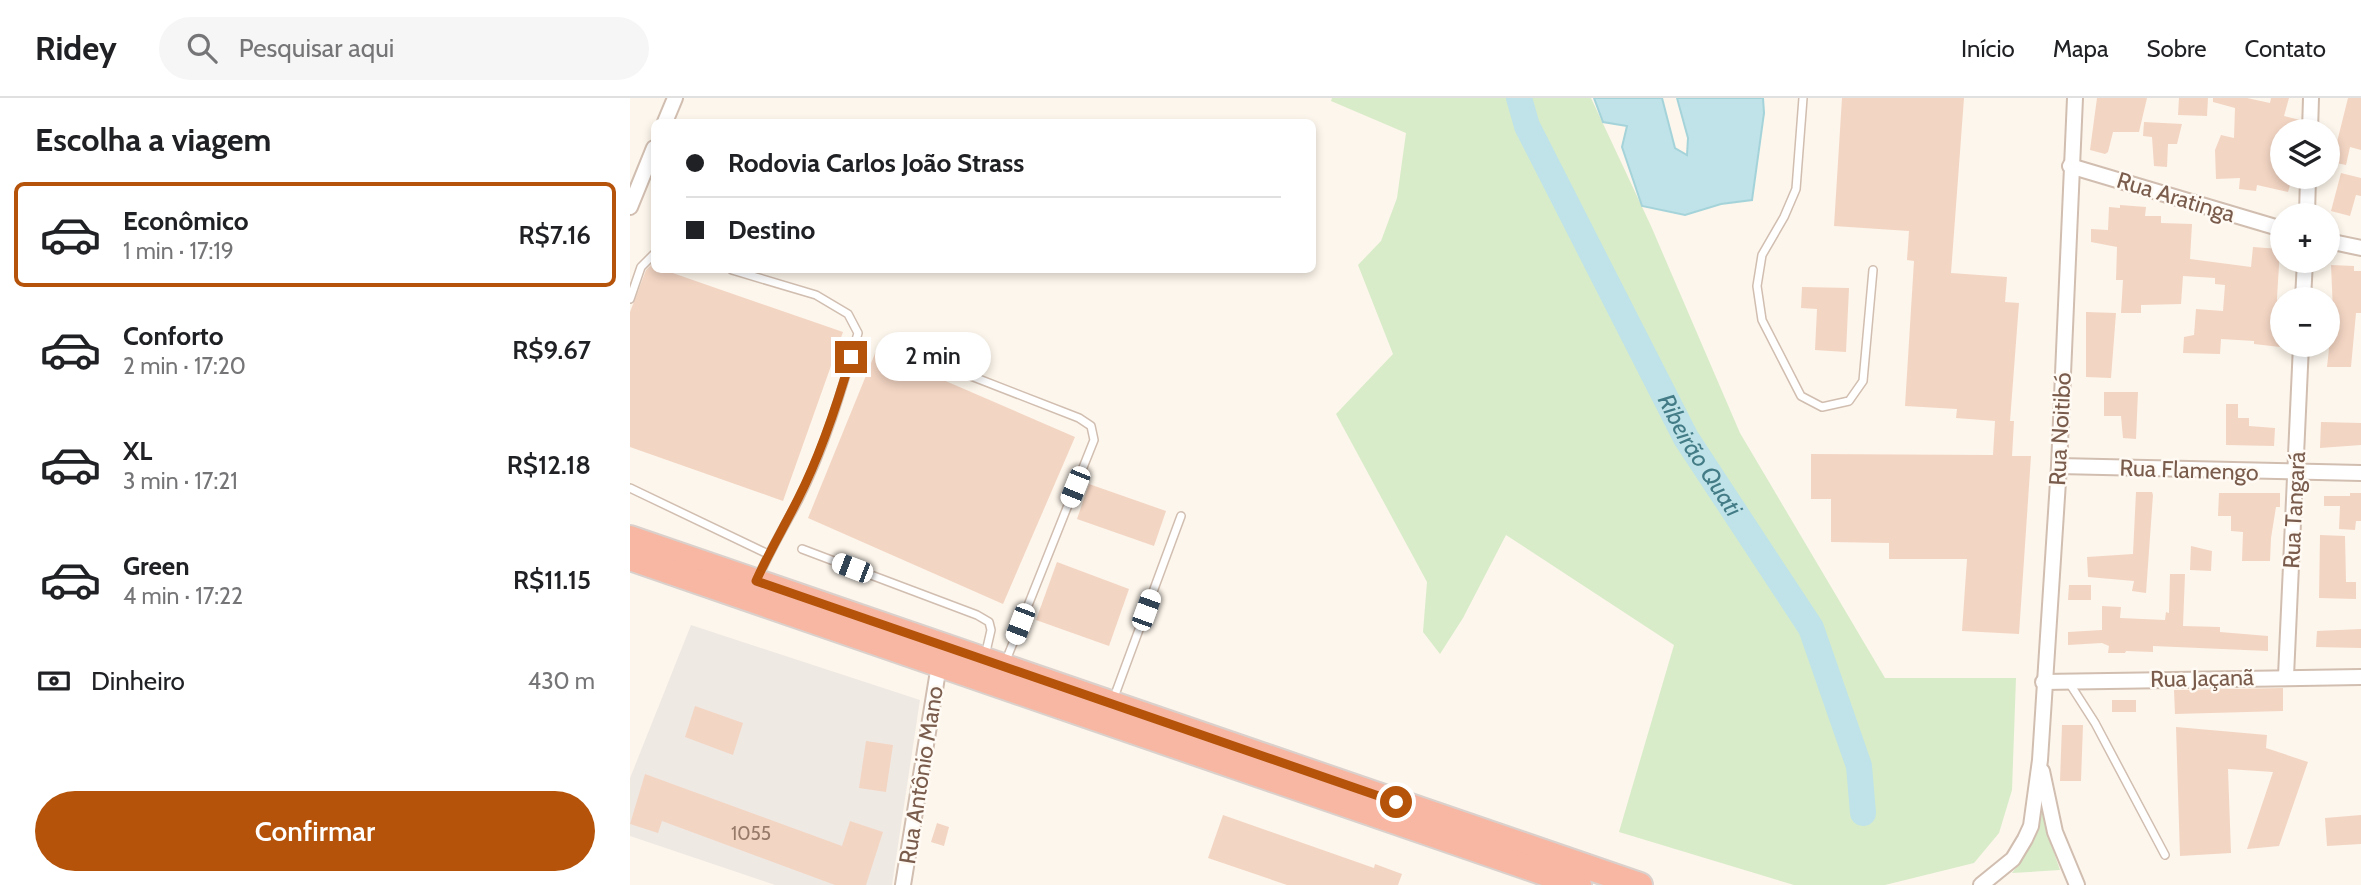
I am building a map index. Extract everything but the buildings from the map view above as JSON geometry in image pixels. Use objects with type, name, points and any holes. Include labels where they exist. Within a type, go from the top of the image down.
[{"type":"highway","points":[[630,538],[1640,885]]},
{"type":"highway","points":[[630,558],[1579,885]]},
{"type":"street","points":[[666,119],[675,98]]},
{"type":"street","name":"Rua Noitibó","points":[[1981,885],[2013,859],[2025,839],[2031,826],[2040,760],[2059,466],[2075,98]]},
{"type":"street","points":[[2310,119],[2311,98]]},
{"type":"street","points":[[630,207],[651,155]]},
{"type":"street","name":"Rua Aratinga","points":[[2070,166],[2270,225]]},
{"type":"street","points":[[2340,244],[2361,248]]},
{"type":"street","name":"Rua Tangará","points":[[2286,676],[2300,357]]},
{"type":"street","name":"Rua Flamengo","points":[[2059,466],[2295,474],[2361,473]]},
{"type":"street","name":"Rua Antônio Mano","points":[[903,885],[939,665]]},
{"type":"street","name":"Rua Jaçanã","points":[[2043,682],[2286,676],[2361,677]]},
{"type":"street","name":"Rua Noitibó","points":[[2040,760],[2056,832],[2077,885]]},
{"type":"lane","points":[[1803,98],[1796,189],[1784,218],[1762,255],[1757,286],[1762,320],[1801,396],[1822,407],[1849,401],[1863,381],[1873,270]]},
{"type":"lane","points":[[630,299],[641,267],[651,257]]},
{"type":"lane","points":[[742,273],[816,295],[848,314],[858,333],[837,406],[798,500],[756,581]]},
{"type":"lane","points":[[899,348],[1079,418],[1091,426],[1094,440],[994,663]]},
{"type":"lane","points":[[630,488],[768,555]]},
{"type":"lane","points":[[1111,704],[1181,516]]},
{"type":"lane","points":[[802,549],[989,622],[994,663]]},
{"type":"lane","points":[[2067,681],[2095,723],[2165,855]]},
{"type":"shaded area","points":[[691,625],[920,700],[892,885],[775,885],[630,836],[630,778]]},
{"type":"green space","points":[[1332,98],[1591,98],[1651,226],[1740,433],[1885,678],[2016,678],[2012,790],[1999,833],[1974,863],[1885,885],[1794,885],[1619,832],[1674,645],[1506,535],[1463,618],[1440,654],[1423,632],[1427,582],[1336,414],[1393,354],[1358,265],[1381,241],[1397,198],[1406,133],[1331,101]]},
{"type":"green space","points":[[2040,786],[2045,827],[2060,870],[2012,873],[2029,843]]},
{"type":"water","points":[[1594,98],[1662,98],[1675,148],[1687,155],[1688,138],[1677,98],[1763,98],[1764,113],[1752,200],[1721,204],[1685,215],[1642,206],[1622,147],[1627,126],[1603,122]]},
{"type":"waterway","name":"Ribeirão Quati","points":[[1519,98],[1527,126],[1686,438],[1811,628],[1859,766],[1863,813]]},
{"type":"route","points":[[851,357],[837,406],[798,500],[774,540],[756,581],[1396,802]]}]
